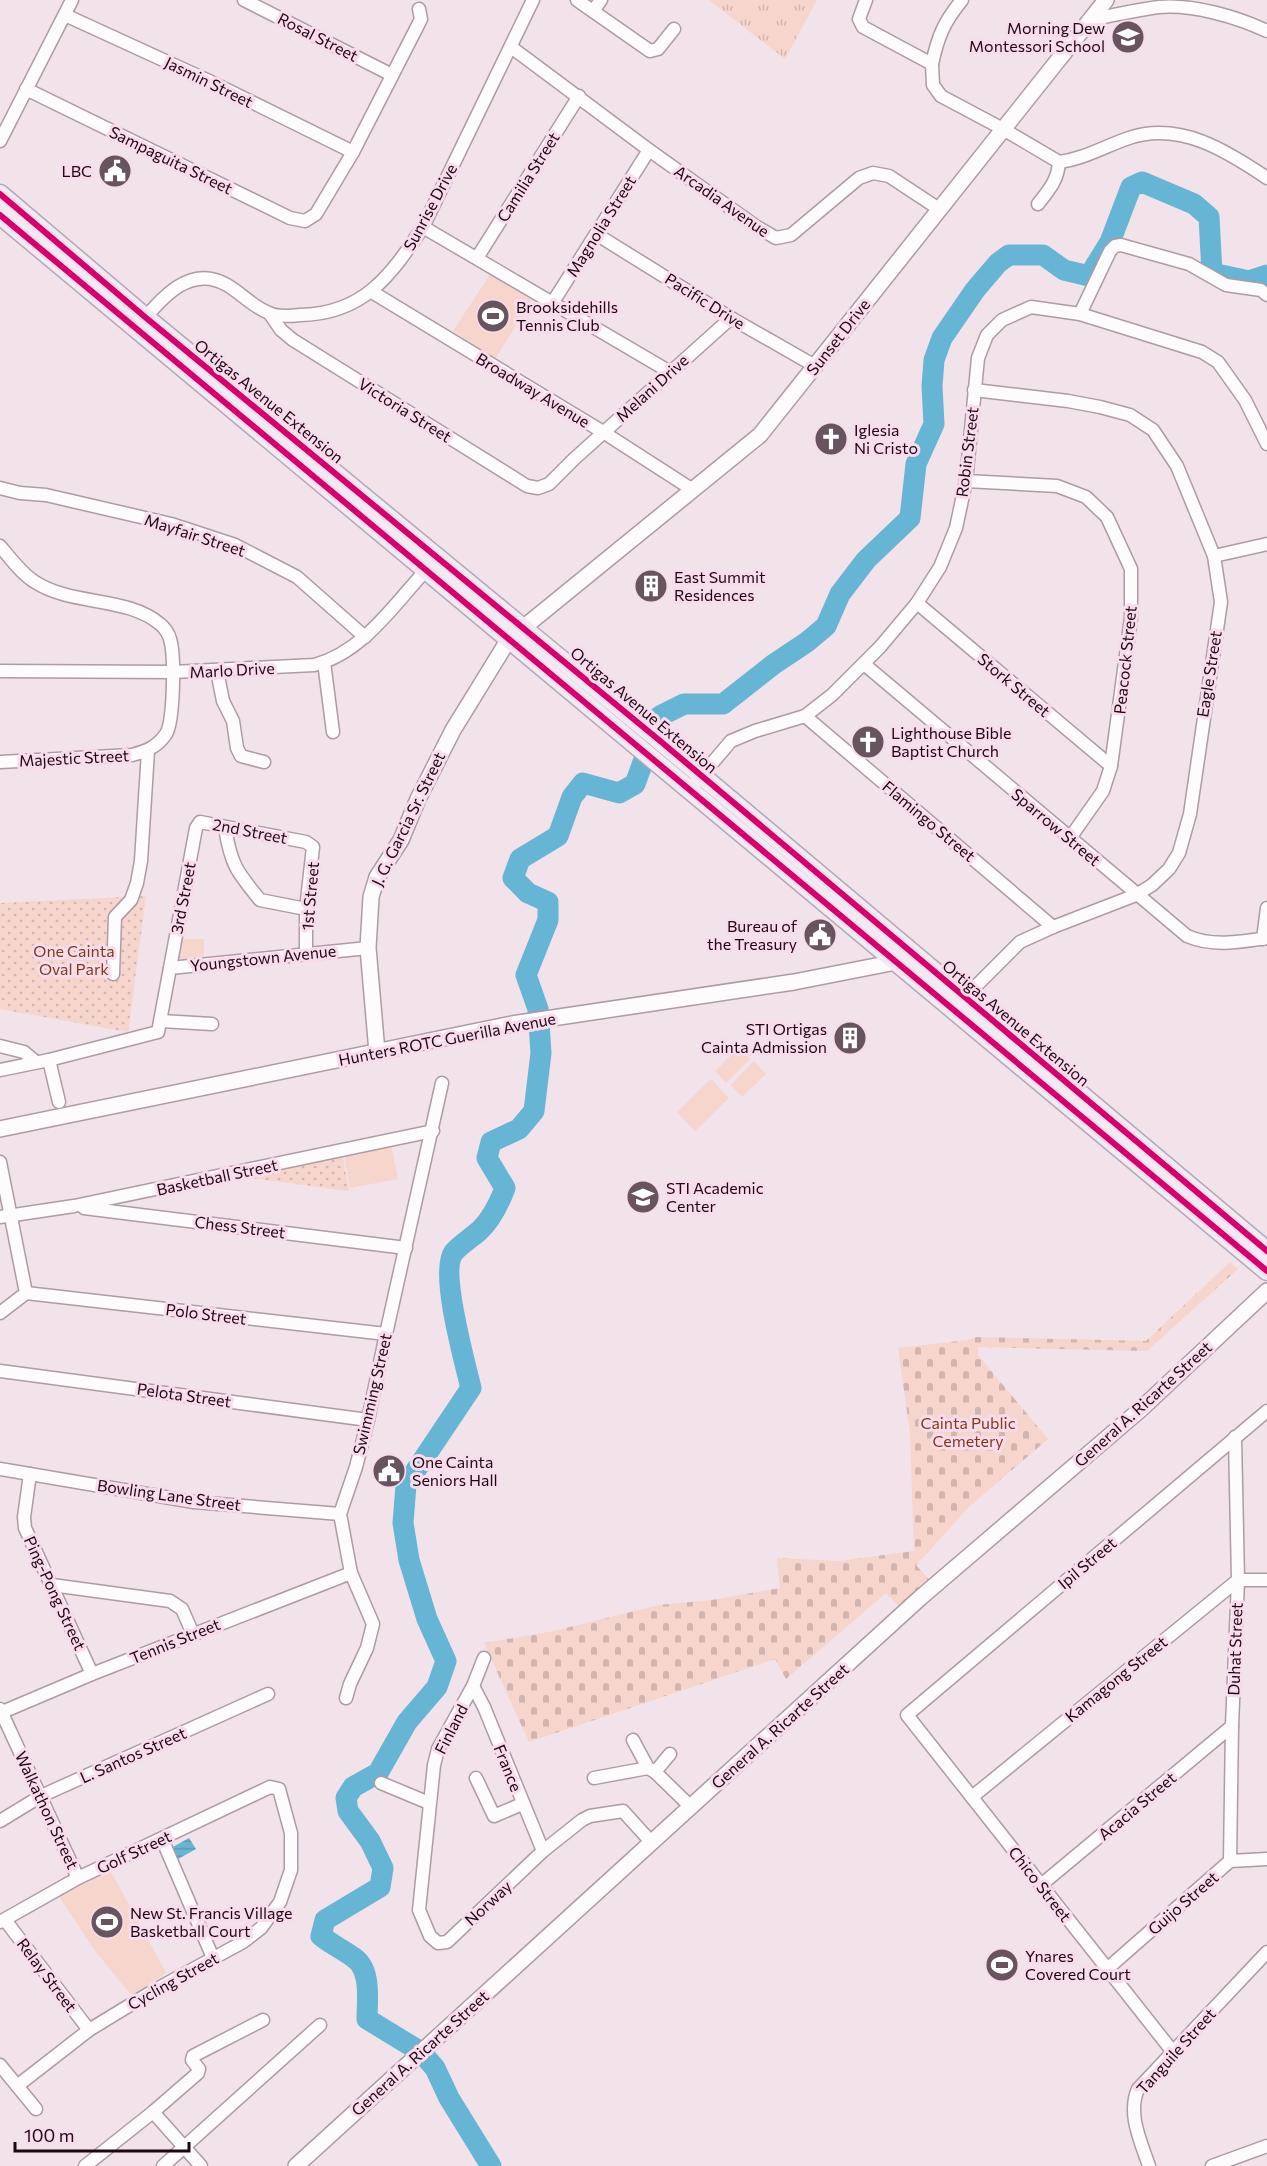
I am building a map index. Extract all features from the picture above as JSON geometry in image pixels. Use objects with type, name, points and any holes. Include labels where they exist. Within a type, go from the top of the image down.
[{"type":"main road","name":"Ortigas Avenue Extension","points":[[0,194],[141,323]]},
{"type":"main road","name":"Ortigas Avenue Extension","points":[[0,215],[141,323],[655,748],[896,962],[1267,1271]]},
{"type":"main road","name":"Ortigas Avenue Extension","points":[[329,478],[426,570],[516,634]]},
{"type":"main road","name":"Ortigas Avenue Extension","points":[[695,782],[965,997],[1267,1251]]},
{"type":"street","points":[[0,141],[72,0]]},
{"type":"street","name":"Rosal Street","points":[[244,0],[392,75]]},
{"type":"street","name":"Sunrise Drive","points":[[270,314],[316,315],[344,308],[372,292],[400,261],[423,227],[533,0]]},
{"type":"street","points":[[577,0],[650,51],[658,49],[674,29]]},
{"type":"street","points":[[593,11],[601,0]]},
{"type":"street","points":[[866,0],[859,19],[863,27],[932,64]]},
{"type":"street","points":[[962,0],[949,17],[939,36],[932,64],[933,85],[941,96],[1059,162],[1095,153],[1130,138],[1149,134],[1166,134],[1199,139],[1235,156],[1267,178]]},
{"type":"street","name":"Sunset Drive","points":[[516,634],[760,435],[1106,0]]},
{"type":"street","points":[[1090,20],[1161,7],[1194,9],[1247,22],[1267,31]]},
{"type":"street","points":[[353,152],[421,19],[419,9]]},
{"type":"street","name":"Jasmin Street","points":[[65,15],[137,47],[353,152]]},
{"type":"street","name":"Arcadia Avenue","points":[[511,47],[649,150],[776,238],[790,235],[860,178],[873,173],[889,176],[939,209]]},
{"type":"street","name":"Sampaguita Street","points":[[26,89],[290,218],[305,221],[316,214],[353,152]]},
{"type":"street","name":"Camilia Street","points":[[477,258],[579,96]]},
{"type":"street","name":"Magnolia Street","points":[[553,302],[649,150]]},
{"type":"street","points":[[1038,204],[1054,184],[1059,162]]},
{"type":"street","points":[[423,227],[670,372]]},
{"type":"street","name":"Pacific Drive","points":[[596,234],[730,318],[815,366]]},
{"type":"street","points":[[1080,314],[1110,251],[1121,244],[1189,264],[1226,285],[1261,290],[1267,295]]},
{"type":"street","points":[[141,323],[168,292],[178,285],[202,278],[213,278],[270,314]]},
{"type":"street","name":"Broadway Avenue","points":[[372,292],[603,432],[693,490]]},
{"type":"street","name":"Robin Street","points":[[695,782],[731,741],[755,730],[805,716],[832,695],[864,664],[917,603],[940,567],[956,528],[966,481],[978,358],[987,335],[1002,320],[1030,307],[1080,314],[1202,352],[1218,362],[1245,400],[1267,444]]},
{"type":"street","name":"Victoria Street","points":[[270,314],[281,330],[292,340],[527,486],[538,488],[549,484]]},
{"type":"street","name":"Melani Drive","points":[[549,484],[603,432],[730,318]]},
{"type":"street","name":"Eagle Street","points":[[965,997],[1020,942],[1136,895],[1152,885],[1169,869],[1179,853],[1190,814],[1221,602],[1214,556],[1177,466],[1153,430],[1130,415],[1100,407],[974,390]]},
{"type":"street","name":"Peacock Street","points":[[966,481],[1057,486],[1086,497],[1107,518],[1131,569],[1131,609],[1111,766],[1103,791],[1070,838]]},
{"type":"street","name":"Mayfair Street","points":[[0,488],[20,493],[46,495],[171,524],[235,545],[297,576],[364,638]]},
{"type":"street","points":[[1214,556],[1267,544]]},
{"type":"street","name":"Majestic Street","points":[[0,546],[34,582],[64,595],[135,610],[162,625],[170,638],[173,672],[170,725],[156,746],[148,751],[132,755],[0,762]]},
{"type":"street","name":"Marlo Drive","points":[[0,671],[173,672],[314,665],[350,650],[364,638],[426,570]]},
{"type":"street","name":"Stork Street","points":[[917,603],[1111,766]]},
{"type":"street","name":"J. G. Garcia Sr. Street","points":[[377,1052],[368,948],[371,897],[377,877],[401,840],[418,799],[453,729],[516,634]]},
{"type":"street","points":[[324,662],[333,732]]},
{"type":"street","name":"Sparrow Street","points":[[864,664],[1187,936],[1213,943],[1265,938]]},
{"type":"street","points":[[217,671],[223,701],[233,722],[237,748],[241,756],[264,762]]},
{"type":"street","name":"Flamingo Street","points":[[805,716],[1053,927]]},
{"type":"street","points":[[113,974],[115,917],[131,900],[141,861],[148,751]]},
{"type":"street","name":"2nd Street","points":[[196,828],[200,822],[206,822],[225,828],[306,842]]},
{"type":"street","name":"3rd Street","points":[[170,968],[196,828]]},
{"type":"street","points":[[225,828],[229,855],[238,873],[260,900],[306,909]]},
{"type":"street","name":"1st Street","points":[[306,842],[313,848],[314,854],[306,909],[306,954]]},
{"type":"street","points":[[1265,938],[1267,908]]},
{"type":"street","name":"Youngstown Avenue","points":[[161,1021],[170,968],[368,948]]},
{"type":"street","name":"Hunters ROTC Guerilla Avenue","points":[[0,1129],[512,1024],[794,982],[896,962]]},
{"type":"street","points":[[36,1062],[24,1052],[4,1047],[6,1069],[152,1035],[158,1032],[161,1021],[212,1024]]},
{"type":"street","points":[[49,1060],[59,1102]]},
{"type":"street","name":"Swimming Street","points":[[346,1698],[350,1684],[368,1648],[372,1624],[351,1573],[340,1514],[356,1467],[368,1420],[442,1083]]},
{"type":"street","name":"Basketball Street","points":[[5,1216],[74,1206],[433,1131]]},
{"type":"street","points":[[0,1162],[5,1216],[26,1293],[0,1313]]},
{"type":"street","name":"Chess Street","points":[[74,1206],[406,1248]]},
{"type":"street","name":"General A. Ricarte Street","points":[[296,2166],[920,1598],[1141,1409],[1267,1291]]},
{"type":"street","name":"Polo Street","points":[[26,1293],[386,1334]]},
{"type":"street","name":"Pelota Street","points":[[0,1371],[368,1420]]},
{"type":"street","name":"Ipil Street","points":[[907,1715],[1267,1411]]},
{"type":"street","name":"Duhat Street","points":[[1230,1861],[1232,1726],[1238,1580],[1235,1437]]},
{"type":"street","name":"Bowling Lane Street","points":[[0,1469],[194,1502],[340,1514]]},
{"type":"street","name":"Ping-Pong Street","points":[[30,1474],[24,1517],[25,1528],[92,1674]]},
{"type":"street","name":"Tennis Street","points":[[1,1711],[351,1573]]},
{"type":"street","points":[[1238,1580],[1267,1580]]},
{"type":"street","name":"Kamagong Street","points":[[972,1797],[1238,1580]]},
{"type":"street","points":[[52,1585],[170,1601],[182,1609],[193,1634]]},
{"type":"street","name":"Finland","points":[[429,1803],[438,1749],[473,1686],[484,1658]]},
{"type":"street","name":"France","points":[[473,1686],[484,1707],[543,1851]]},
{"type":"street","name":"L. Santos Street","points":[[0,1821],[41,1796],[268,1694]]},
{"type":"street","name":"Walkathon Street","points":[[1,1711],[78,1878]]},
{"type":"street","name":"Chico Street","points":[[907,1715],[1173,2052]]},
{"type":"street","name":"Acacia Street","points":[[1041,1885],[1232,1726]]},
{"type":"street","points":[[633,1740],[652,1770],[691,1807]]},
{"type":"street","points":[[594,1778],[652,1770],[670,1754]]},
{"type":"street","points":[[476,1778],[494,1816],[522,1804]]},
{"type":"street","points":[[381,1783],[429,1803]]},
{"type":"street","name":"Golf Street","points":[[3,1921],[78,1878],[270,1787]]},
{"type":"street","name":"Cycling Street","points":[[17,2086],[89,2030],[153,1991],[243,1942],[261,1928],[280,1902],[291,1870],[291,1833],[279,1789],[270,1787]]},
{"type":"street","name":"Norway","points":[[429,1803],[419,1910],[430,1936],[438,1943],[447,1942],[543,1851],[590,1816],[623,1811],[652,1843]]},
{"type":"street","points":[[162,1839],[213,1958]]},
{"type":"street","name":"Guijo Street","points":[[1107,1969],[1230,1861],[1267,1859]]},
{"type":"street","name":"Relay Street","points":[[3,1921],[89,2030]]},
{"type":"street","name":"Tanguile Street","points":[[1149,2166],[1139,2137],[1133,2110],[1133,2098],[1138,2089],[1267,1952]]},
{"type":"street","points":[[85,2166],[200,2072],[192,2060],[193,2056],[263,2020]]},
{"type":"street","points":[[163,2166],[321,2025]]},
{"type":"street","points":[[0,2066],[36,2109]]},
{"type":"street","points":[[153,2112],[201,2166]]},
{"type":"street","points":[[1212,2166],[1266,2144]]},
{"type":"green space","points":[[709,0],[817,0],[785,59]]},
{"type":"green space","name":"Brooksidehills Tennis Club","points":[[491,273],[532,300],[495,359],[453,331]]},
{"type":"green space","name":"One Cainta Oval Park","points":[[146,896],[128,1032],[0,1009],[0,903]]},
{"type":"green space","points":[[180,939],[204,939],[204,959],[175,959]]},
{"type":"green space","points":[[739,1047],[750,1059],[726,1083],[715,1071]]},
{"type":"green space","points":[[754,1061],[766,1074],[742,1097],[731,1085]]},
{"type":"green space","points":[[711,1079],[729,1098],[695,1131],[677,1112]]},
{"type":"green space","points":[[391,1145],[398,1179],[350,1188],[344,1154]]},
{"type":"green space","points":[[342,1154],[349,1191],[228,1175]]},
{"type":"green space","name":"Cainta Public Cemetery","points":[[1230,1262],[1238,1269],[1147,1351],[978,1347],[978,1355],[1048,1439],[969,1507],[916,1565],[933,1584],[903,1611],[886,1593],[786,1679],[775,1659],[529,1742],[484,1643],[554,1631],[659,1605],[711,1600],[780,1588],[777,1558],[839,1561],[914,1551],[910,1433],[898,1348],[968,1340],[976,1337],[1146,1341]]},
{"type":"green space","name":"New St. Francis Village Basketball Court","points":[[110,1870],[166,1973],[131,1995],[93,1948],[59,1896]]},
{"type":"water","points":[[189,1838],[196,1849],[178,1859],[171,1848]]},
{"type":"waterway","points":[[491,2166],[449,2098],[435,2068],[421,2052],[367,2019],[366,1977],[359,1962],[321,1936],[325,1920],[380,1887],[383,1868],[370,1841],[348,1811],[346,1798],[353,1787],[378,1773],[407,1722],[437,1687],[446,1661],[427,1619],[409,1560],[403,1523],[406,1485],[471,1388],[451,1296],[450,1262],[454,1252],[488,1221],[505,1188],[487,1158],[491,1142],[519,1129],[534,1111],[541,1053],[538,1009],[526,975],[548,920],[548,902],[528,893],[513,878],[520,859],[558,836],[572,797],[583,783],[619,793],[635,784],[660,716],[684,704],[723,704],[826,626],[840,594],[866,560],[910,518],[916,464],[934,424],[932,386],[934,360],[942,338],[975,290],[998,263],[1009,255],[1043,255],[1064,270],[1089,276],[1110,242],[1131,187],[1142,182],[1194,204],[1209,217],[1212,273],[1249,281],[1267,275]]},
{"type":"cycle path","points":[[0,194],[145,317],[659,740],[1267,1251]]},
{"type":"cycle path","points":[[0,215],[1267,1271]]},
{"type":"place","name":"Morning Dew Montessori School","points":[[1128,37]]},
{"type":"place","name":"LBC","points":[[115,171]]},
{"type":"place","name":"Brooksidehills Tennis Club","points":[[493,316]]},
{"type":"place","name":"Iglesia Ni Cristo","points":[[831,439]]},
{"type":"place","name":"East Summit Residences","points":[[651,586]]},
{"type":"place","name":"Lighthouse Bible Baptist Church","points":[[868,742]]},
{"type":"place","name":"Bureau of the Treasury","points":[[820,935]]},
{"type":"place","name":"STI Ortigas Cainta Admission","points":[[850,1038]]},
{"type":"place","name":"STI Academic Center","points":[[643,1197]]},
{"type":"place","name":"One Cainta Seniors Hall","points":[[389,1471]]},
{"type":"place","name":"New St. Francis Village Basketball Court","points":[[107,1922]]},
{"type":"place","name":"Ynares Covered Court","points":[[1002,1965]]}]
